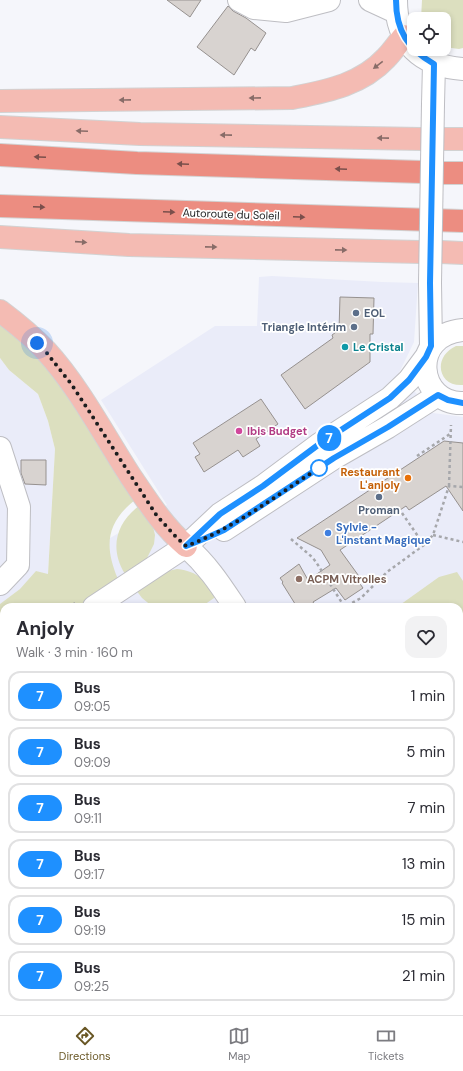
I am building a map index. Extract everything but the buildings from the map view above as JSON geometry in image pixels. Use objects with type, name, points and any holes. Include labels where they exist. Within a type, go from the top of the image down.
[{"type":"highway","points":[[0,155],[137,163],[422,172]]},
{"type":"highway","name":"Autoroute du Soleil","points":[[0,206],[463,221]]},
{"type":"main road","points":[[0,101],[292,98],[339,88],[359,79],[386,58],[404,36]]},
{"type":"main road","points":[[0,127],[140,134],[422,139]]},
{"type":"main road","points":[[0,237],[129,245],[463,252]]},
{"type":"main road","points":[[0,311],[18,324],[46,352],[72,385],[157,516],[186,546]]},
{"type":"street","points":[[238,0],[254,8],[286,11],[329,0]]},
{"type":"street","points":[[370,0],[396,6],[398,25],[412,48],[422,57],[434,64],[448,68],[463,69]]},
{"type":"street","points":[[434,64],[429,351],[425,368],[431,387],[438,395],[448,400],[463,403]]},
{"type":"street","points":[[100,603],[186,546],[220,514],[263,486],[318,445],[390,398],[409,380],[440,337],[452,331],[463,330]]},
{"type":"street","points":[[186,546],[224,530],[334,458],[388,427],[438,395]]},
{"type":"street","points":[[0,448],[19,507],[18,565],[0,584]]},
{"type":"street","points":[[186,546],[201,559],[212,572],[232,603]]},
{"type":"path","points":[[352,603],[361,598],[387,572],[424,545],[434,535],[449,486],[451,425]]},
{"type":"path","points":[[417,456],[450,434]]},
{"type":"path","points":[[449,486],[463,487]]},
{"type":"path","points":[[402,512],[424,545]]},
{"type":"path","points":[[434,535],[463,542]]},
{"type":"path","points":[[291,539],[316,562],[341,603]]},
{"type":"shaded area","points":[[272,276],[418,283],[414,342],[399,373],[433,413],[463,417],[463,603],[0,603],[0,358],[9,370],[38,394],[48,421],[55,449],[48,574],[167,505],[101,400],[215,326],[257,326],[259,277]]},
{"type":"green space","points":[[422,0],[463,0],[463,48],[451,48],[451,12],[421,12]]},
{"type":"green space","points":[[0,322],[33,353],[59,383],[135,500],[118,517],[110,536],[111,556],[118,579],[83,603],[1,603],[20,589],[36,571],[48,574],[55,449],[48,421],[38,394],[9,370],[0,358]]},
{"type":"green space","points":[[456,346],[463,346],[463,385],[448,381],[443,376],[441,370],[443,357],[448,351]]},
{"type":"green space","points":[[140,505],[153,527],[155,535],[154,544],[147,558],[125,574],[117,555],[116,545],[120,528],[125,520]]},
{"type":"green space","points":[[177,569],[191,572],[204,581],[217,596],[207,603],[148,603],[136,590],[168,571]]},
{"type":"green space","points":[[457,572],[463,581],[463,603],[403,603],[439,577]]},
{"type":"bus line","name":"7","points":[[396,0],[398,25],[404,36],[412,48],[422,57],[434,64],[430,283],[431,346],[426,357],[409,380],[390,398],[318,445],[263,486],[220,514],[186,546],[224,530],[334,458],[388,427],[417,407],[438,395],[448,400],[463,403]]},
{"type":"place","name":"EOL","points":[[356,313]]},
{"type":"place","name":"Triangle Intérim","points":[[354,327]]},
{"type":"place","name":"Le Cristal","points":[[345,347]]},
{"type":"place","name":"Ibis Budget","points":[[239,431]]},
{"type":"place","name":"Restaurant L'anjoly","points":[[408,478]]},
{"type":"place","name":"Proman","points":[[379,497]]},
{"type":"place","name":"Sylvie - L'instant Magique","points":[[328,533]]},
{"type":"place","name":"ACPM Vitrolles","points":[[299,579]]},
{"type":"route","points":[[37,343],[72,385],[157,516],[186,546],[224,530],[319,468]]}]
